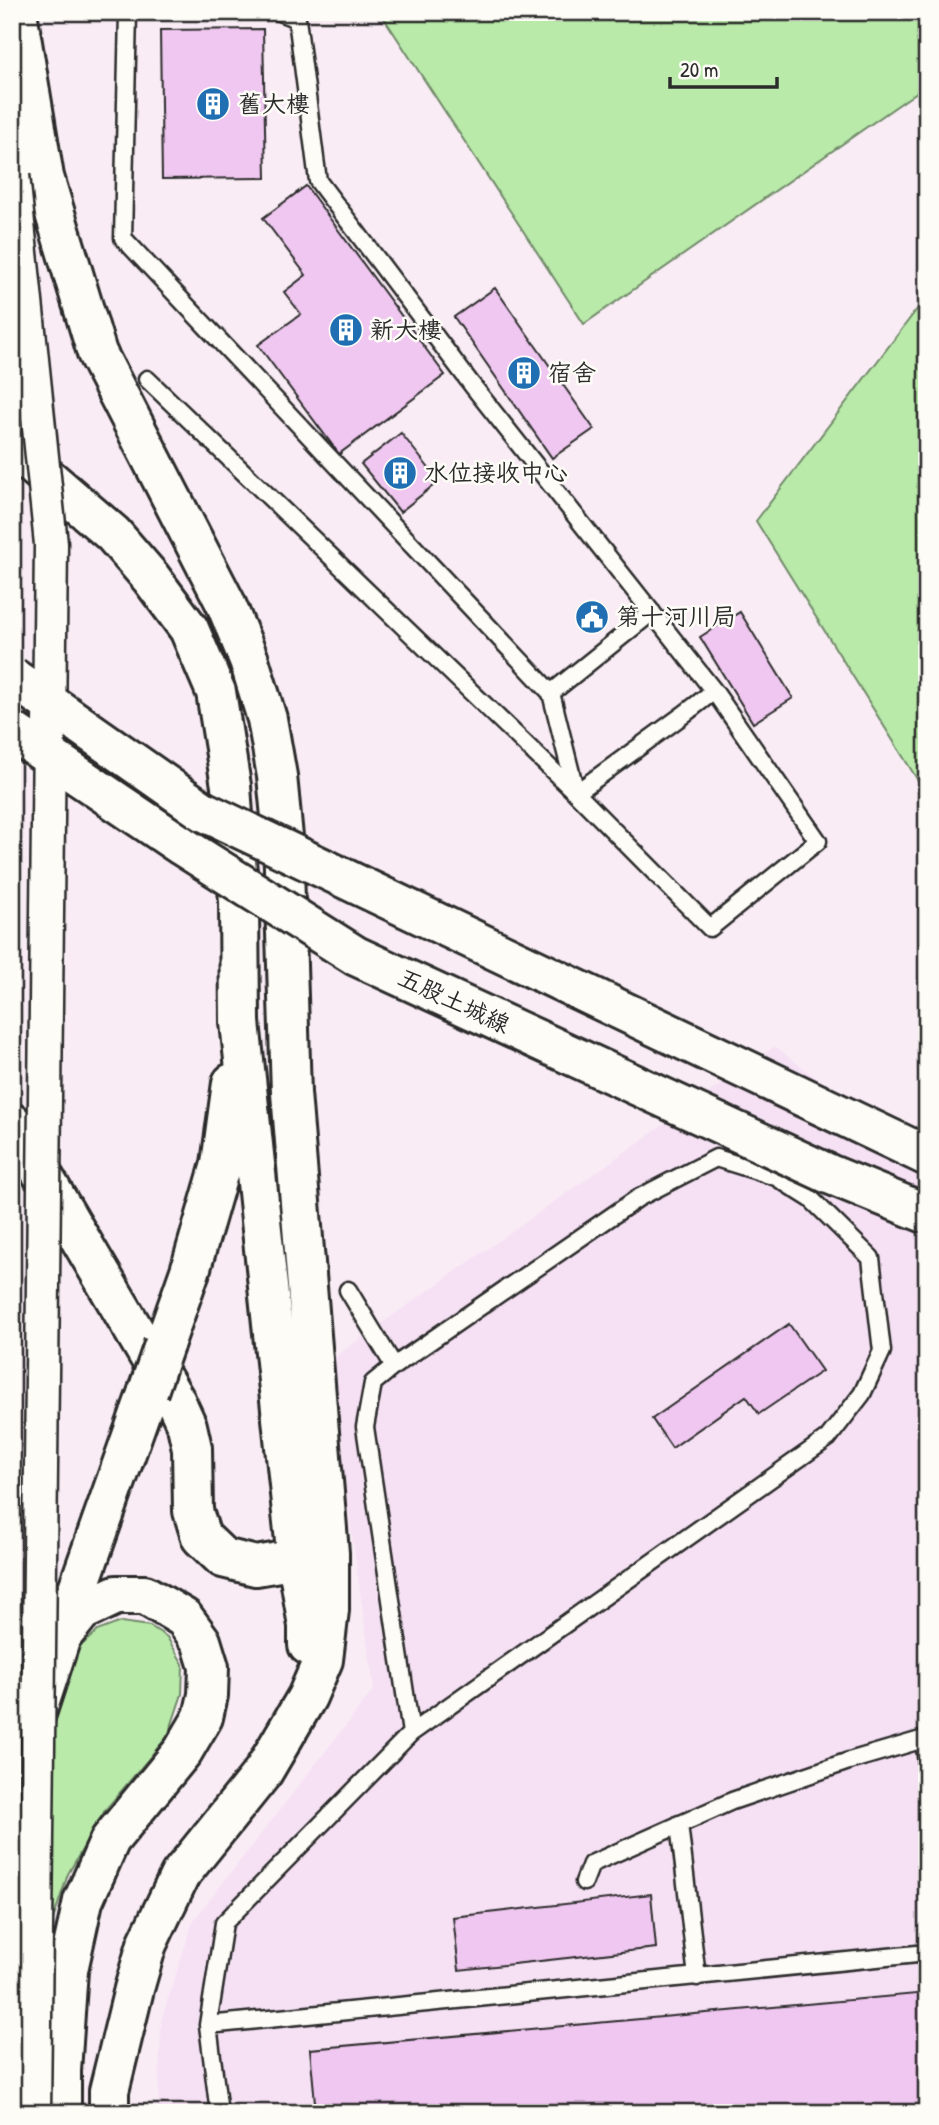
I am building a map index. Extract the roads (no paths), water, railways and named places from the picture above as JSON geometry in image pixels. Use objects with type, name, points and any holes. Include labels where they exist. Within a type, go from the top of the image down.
[{"type":"main road","points":[[13,187],[17,12]]},
{"type":"main road","points":[[17,12],[44,177],[97,353],[225,602],[249,660],[267,719],[277,776],[283,837],[291,1093],[313,1557],[307,1698],[263,1772],[180,1875],[147,1944],[109,2091],[109,2113]]},
{"type":"main road","points":[[12,446],[113,534],[151,578],[189,629],[216,692],[231,786],[239,902],[240,1022],[313,1557]]},
{"type":"main road","points":[[12,677],[203,811],[927,1156]]},
{"type":"main road","name":"五股土城線","points":[[12,731],[182,846],[356,956],[829,1174],[927,1214]]},
{"type":"main road","points":[[12,1797],[61,1637],[190,1271],[221,1164],[240,1022]]},
{"type":"main road","points":[[12,1123],[176,1402],[187,1426],[192,1448],[193,1511],[201,1537],[223,1559],[256,1566],[313,1557]]},
{"type":"main road","points":[[61,1637],[82,1611],[116,1595],[145,1595],[184,1618],[201,1641],[209,1667],[208,1695],[203,1717],[183,1751],[110,1840],[83,1901],[68,1970],[61,2113]]},
{"type":"street","points":[[13,187],[51,544],[34,2113]]},
{"type":"lane","points":[[128,12],[123,238],[551,693],[576,793]]},
{"type":"lane","points":[[147,379],[576,793],[710,928],[818,841],[714,691],[472,385],[318,181],[296,19],[279,12]]},
{"type":"lane","points":[[551,693],[652,612]]},
{"type":"lane","points":[[576,793],[714,691]]},
{"type":"lane","points":[[219,2113],[208,2025],[224,1923],[411,1733],[828,1438],[862,1394],[882,1351],[871,1258],[811,1199],[776,1177],[716,1158],[638,1198],[373,1383],[365,1427],[411,1733]]},
{"type":"lane","points":[[348,1290],[394,1366]]},
{"type":"lane","points":[[584,1882],[591,1864],[732,1801],[849,1761],[926,1739],[927,1764]]},
{"type":"lane","points":[[679,1825],[697,1977]]},
{"type":"lane","points":[[208,2025],[927,1953]]},
{"type":"place","name":"舊大樓","points":[[213,104]]},
{"type":"place","name":"新大樓","points":[[346,330]]},
{"type":"place","name":"宿舍","points":[[524,373]]},
{"type":"place","name":"水位接收中心","points":[[400,473]]},
{"type":"place","name":"第十河川局","points":[[592,617]]}]
